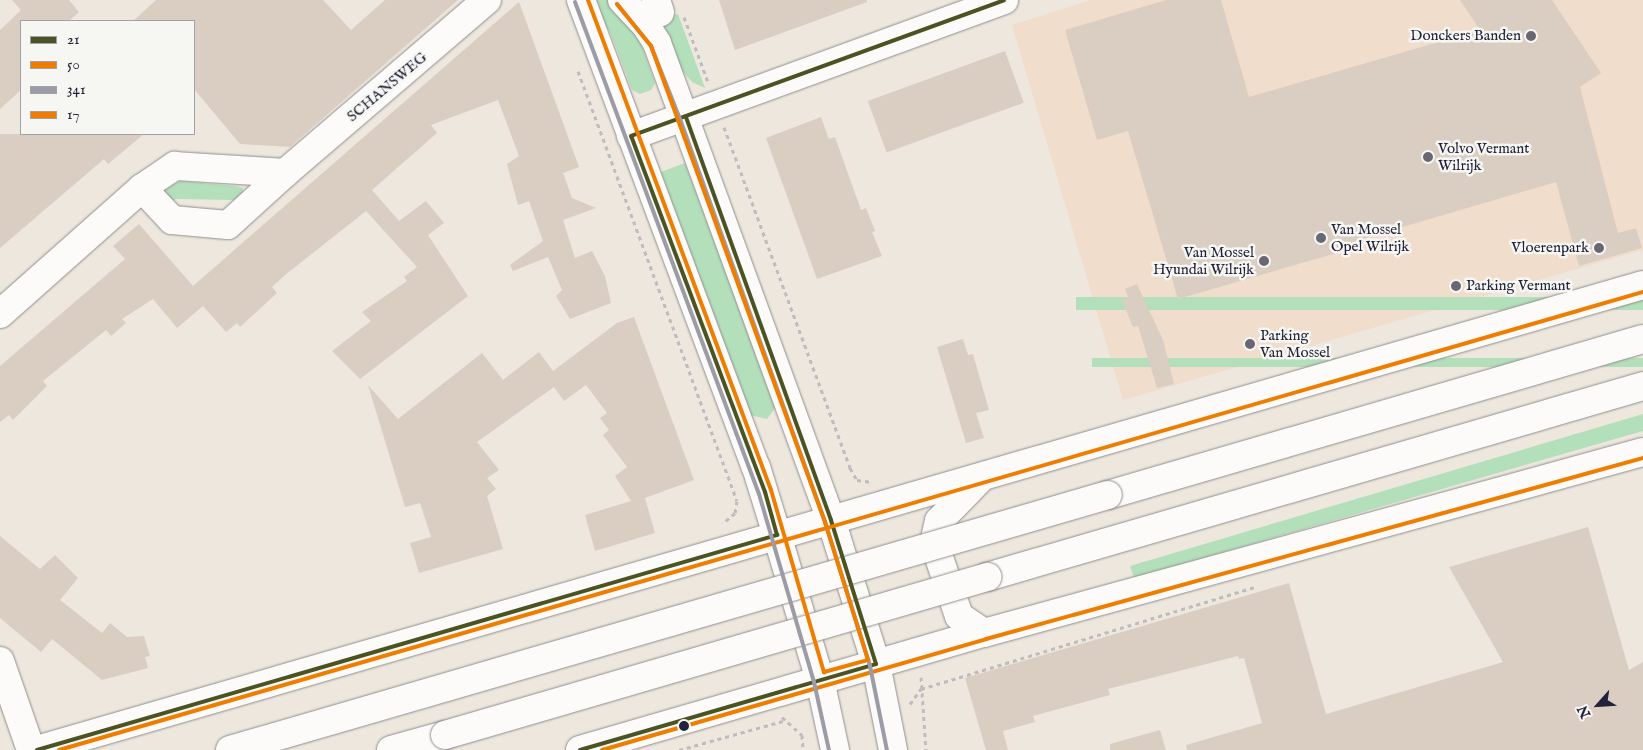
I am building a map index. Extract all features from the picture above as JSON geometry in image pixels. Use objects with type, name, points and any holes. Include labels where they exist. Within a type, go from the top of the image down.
[{"type":"main road","name":"SCHANSWEG","points":[[142,188],[172,220],[228,225],[285,173],[487,0]]},
{"type":"main road","points":[[581,0],[765,492],[820,680],[835,750]]},
{"type":"main road","points":[[622,0],[647,27],[657,43],[686,117],[831,520],[876,664],[893,750]]},
{"type":"main road","points":[[631,136],[1004,0]]},
{"type":"main road","points":[[0,314],[142,188],[175,166],[285,173]]},
{"type":"main road","points":[[37,750],[1643,285]]},
{"type":"main road","points":[[230,750],[1643,339]]},
{"type":"main road","points":[[391,750],[1643,386]]},
{"type":"main road","points":[[580,750],[984,633],[1643,452]]},
{"type":"main road","points":[[982,477],[939,521],[934,542],[959,616],[984,633]]},
{"type":"main road","points":[[0,661],[31,750]]},
{"type":"path","points":[[666,7],[716,106],[850,468]]},
{"type":"path","points":[[575,62],[736,501],[735,513],[726,522]]},
{"type":"path","points":[[921,689],[926,750]]},
{"type":"path","points":[[679,750],[783,721],[802,735],[803,750]]},
{"type":"shaded area","points":[[1091,0],[1643,0],[1643,250],[1123,400],[1012,25]]},
{"type":"green space","points":[[585,0],[610,0],[634,24],[655,83],[651,90],[640,94],[632,90],[610,32],[588,7]]},
{"type":"green space","points":[[630,0],[643,0],[659,20],[678,14],[705,88],[692,82],[679,67]]},
{"type":"green space","points":[[685,163],[776,407],[767,419],[750,415],[661,172]]},
{"type":"green space","points":[[180,181],[236,186],[243,188],[243,193],[234,205],[233,200],[176,199],[171,202],[162,191]]},
{"type":"green space","points":[[1076,297],[1643,297],[1643,310],[1076,310]]},
{"type":"green space","points":[[1092,358],[1643,358],[1643,367],[1092,367]]},
{"type":"green space","points":[[1643,414],[1643,431],[1134,578],[1130,566]]},
{"type":"building","points":[[12,0],[69,0],[79,12],[70,20],[20,20],[20,91],[0,109],[0,30],[21,10]]},
{"type":"building","points":[[156,0],[323,0],[351,30],[385,0],[458,0],[290,147],[240,144],[195,90],[195,20],[134,20]]},
{"type":"building","points":[[719,0],[867,0],[867,2],[735,50]]},
{"type":"building","points":[[1166,0],[1221,0],[1249,97],[1480,30],[1460,0],[1552,0],[1601,73],[1580,87],[1618,233],[1636,228],[1642,248],[1579,266],[1556,182],[1355,241],[1357,247],[1178,299],[1128,131],[1097,140],[1065,30]]},
{"type":"building","points":[[519,2],[579,167],[563,173],[572,198],[596,208],[563,220],[575,258],[592,251],[605,276],[611,303],[570,319],[556,296],[562,290],[548,257],[513,271],[510,265],[543,241],[529,201],[518,205],[507,164],[519,156],[498,100],[431,125],[437,133],[372,190],[399,221],[426,201],[444,223],[428,235],[468,296],[360,379],[332,351],[371,321],[362,312],[407,281],[404,277],[417,267],[366,211],[285,275],[272,287],[277,293],[240,327],[237,323],[226,332],[203,306],[177,328],[153,299],[122,319],[126,323],[111,336],[106,330],[43,381],[47,386],[13,420],[9,415],[0,422],[0,366],[125,259],[113,246],[139,224],[193,286]]},
{"type":"building","points":[[1005,51],[1024,103],[887,153],[868,101]]},
{"type":"building","points":[[821,117],[829,139],[835,137],[861,210],[866,208],[875,231],[872,232],[882,256],[817,279],[766,138]]},
{"type":"building","points":[[0,134],[143,135],[108,164],[104,159],[0,248]]},
{"type":"building","points":[[1137,284],[1163,340],[1174,384],[1157,388],[1138,326],[1133,327],[1122,300],[1128,297],[1125,289]]},
{"type":"building","points":[[634,317],[694,480],[645,498],[655,533],[595,551],[585,515],[631,501],[615,476],[627,467],[603,435],[609,430],[600,418],[607,413],[586,385],[564,401],[554,387],[477,442],[499,470],[487,478],[496,489],[487,496],[503,549],[419,573],[410,543],[431,537],[420,503],[405,507],[368,385],[398,419],[482,353],[503,380],[539,352],[553,371],[617,323]]},
{"type":"building","points":[[963,339],[968,355],[973,354],[989,410],[976,413],[984,438],[966,443],[937,347]]},
{"type":"building","points":[[1588,527],[1629,670],[1643,662],[1643,750],[1187,750],[1186,745],[1262,723],[1244,658],[1239,659],[1238,656],[1108,689],[1110,695],[1033,716],[1035,722],[1003,731],[1008,750],[986,750],[965,678],[1289,583],[1326,714],[1503,662],[1449,567]]},
{"type":"building","points":[[0,536],[40,569],[55,555],[78,578],[60,600],[102,633],[110,623],[127,637],[144,636],[150,656],[145,657],[148,668],[102,680],[52,639],[41,652],[0,618]]},
{"type":"building","points":[[1160,730],[1166,750],[1110,750],[1110,744]]},
{"type":"transit line","name":"17","points":[[588,0],[771,490],[824,672],[868,660],[825,522],[651,46],[617,4]]},
{"type":"transit line","name":"21","points":[[37,750],[777,535],[765,492],[631,136],[1004,0]]},
{"type":"transit line","name":"341","points":[[575,2],[759,494],[814,682],[829,750]]},
{"type":"transit line","name":"341","points":[[617,4],[651,46],[680,119],[825,522],[870,666],[887,750]]},
{"type":"transit line","name":"21","points":[[580,750],[876,664],[831,520],[686,117]]},
{"type":"transit line","name":"50","points":[[59,750],[1643,292]]},
{"type":"transit line","name":"50","points":[[602,750],[986,639],[1643,458]]},
{"type":"place","name":"Donckers Banden","points":[[1531,36]]},
{"type":"place","name":"Volvo Vermant Wilrijk","points":[[1428,157]]},
{"type":"place","name":"Van Mossel Opel Wilrijk","points":[[1321,238]]},
{"type":"place","name":"Vloerenpark","points":[[1599,248]]},
{"type":"place","name":"Van Mossel Hyundai Wilrijk","points":[[1264,261]]},
{"type":"place","name":"Parking Vermant","points":[[1456,286]]},
{"type":"place","name":"Parking Van Mossel","points":[[1250,344]]}]
